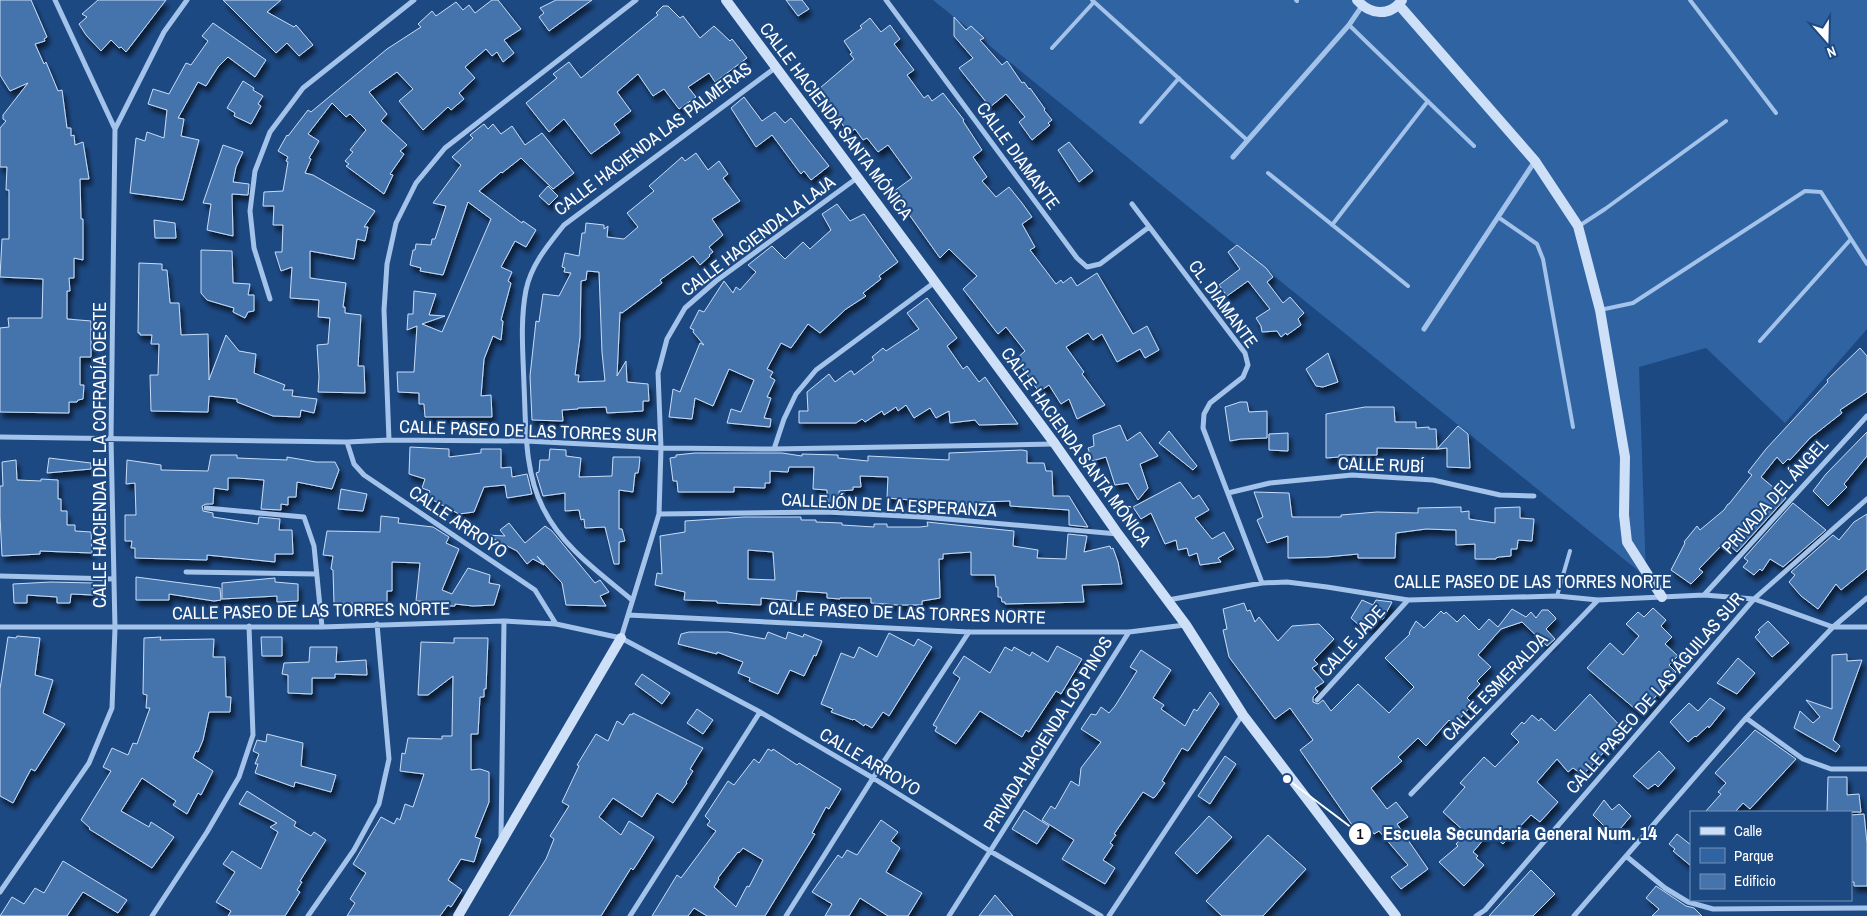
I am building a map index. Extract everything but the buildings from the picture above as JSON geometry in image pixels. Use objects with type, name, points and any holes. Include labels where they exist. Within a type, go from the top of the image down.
[{"type":"street","name":"CALLE HACIENDA DE LA COFRADÍA OESTE","points":[[0,892],[89,763],[112,708],[116,628],[111,438],[115,129],[54,0]]},
{"type":"street","points":[[115,129],[164,32],[188,0]]},
{"type":"street","points":[[270,299],[254,248],[250,211],[255,171],[270,132],[303,88],[414,0]]},
{"type":"street","points":[[389,440],[384,310],[387,264],[396,223],[416,183],[445,148],[636,0]]},
{"type":"street","name":"CALLE HACIENDA SANTA MÓNICA","points":[[726,0],[1055,444],[1118,534],[1186,625],[1242,715],[1396,916]]},
{"type":"street","name":"CALLE DIAMANTE","points":[[886,0],[1076,258],[1087,267],[1100,264],[1149,228]]},
{"type":"street","points":[[1233,157],[1349,25],[1360,3],[1368,10],[1376,13],[1392,10],[1400,2],[1535,161],[1578,226],[1600,310],[1625,457],[1624,515],[1627,542],[1662,597]]},
{"type":"street","name":"CALLE HACIENDA LAS PALMERAS","points":[[632,600],[580,557],[557,530],[543,509],[533,484],[526,441],[522,333],[526,289],[540,255],[564,225],[775,68]]},
{"type":"street","points":[[1424,330],[1535,161]]},
{"type":"street","name":"CALLE HACIENDA LA LAJA","points":[[622,638],[659,514],[661,448],[658,373],[667,339],[686,308],[716,281],[857,178]]},
{"type":"street","name":"CL. DIAMANTE","points":[[1132,204],[1245,353],[1248,365],[1243,377],[1210,403],[1204,414],[1203,428],[1262,583]]},
{"type":"street","points":[[774,449],[784,419],[796,394],[816,370],[935,282]]},
{"type":"street","name":"PRIVADA DEL ÁNGEL","points":[[1704,595],[1867,416]]},
{"type":"street","name":"CALLE PASEO DE LAS TORRES SUR","points":[[0,437],[347,442],[389,440],[526,441],[661,448],[774,449],[1055,444]]},
{"type":"street","name":"CALLE ARROYO","points":[[347,442],[354,464],[364,475],[535,590],[556,624]]},
{"type":"street","name":"CALLE RUBÍ","points":[[1228,493],[1270,483],[1352,474],[1433,480],[1500,495],[1534,496]]},
{"type":"street","name":"CALLE PASEO DE LAS ÁGUILAS SUR","points":[[1476,916],[1485,910],[1754,599],[1867,499]]},
{"type":"street","points":[[206,508],[304,517],[314,546],[322,627]]},
{"type":"street","name":"CALLEJÓN DE LA ESPERANZA","points":[[659,514],[826,512],[923,517],[1118,534]]},
{"type":"street","points":[[186,572],[316,574]]},
{"type":"street","points":[[0,576],[114,579]]},
{"type":"street","name":"CALLE PASEO DE LAS TORRES NORTE","points":[[1167,600],[1262,583],[1287,582],[1408,600],[1557,596],[1598,600],[1704,595],[1754,599],[1833,627],[1867,627]]},
{"type":"street","points":[[1574,916],[1746,718],[1833,627],[1867,598]]},
{"type":"street","name":"CALLE JADE","points":[[1317,700],[1408,600]]},
{"type":"street","name":"CALLE ESMERALDA","points":[[1411,794],[1598,600]]},
{"type":"street","name":"CALLE PASEO DE LAS TORRES NORTE","points":[[628,615],[969,632],[1129,632],[1186,625]]},
{"type":"street","points":[[501,844],[504,621]]},
{"type":"street","name":"CALLE PASEO DE LAS TORRES NORTE","points":[[0,627],[322,627],[504,621],[556,624],[622,638]]},
{"type":"street","points":[[308,916],[354,850],[380,804],[389,759],[376,624]]},
{"type":"street","points":[[152,916],[207,832],[239,777],[253,735],[249,626]]},
{"type":"street","points":[[786,916],[873,778],[969,632]]},
{"type":"street","name":"PRIVADA HACIENDA LOS PINOS","points":[[949,916],[1129,632]]},
{"type":"street","points":[[458,916],[622,638]]},
{"type":"street","name":"CALLE ARROYO","points":[[622,638],[760,712],[1101,916]]},
{"type":"street","points":[[630,916],[760,712]]},
{"type":"street","points":[[1109,916],[1242,715]]},
{"type":"street","points":[[1746,718],[1803,759],[1831,768],[1867,768]]},
{"type":"street","points":[[1626,856],[1665,888],[1688,902],[1713,909],[1867,908]]},
{"type":"lane","points":[[1690,0],[1776,114]]},
{"type":"lane","points":[[1052,48],[1093,1],[1247,140]]},
{"type":"lane","points":[[1349,25],[1474,146]]},
{"type":"lane","points":[[1141,122],[1178,78]]},
{"type":"lane","points":[[1332,225],[1428,100]]},
{"type":"lane","points":[[1578,226],[1605,209],[1726,121]]},
{"type":"lane","points":[[1268,173],[1408,286]]},
{"type":"lane","points":[[1600,310],[1633,303],[1805,191],[1821,192],[1867,264]]},
{"type":"lane","points":[[1498,217],[1538,244],[1543,259],[1573,426]]},
{"type":"lane","points":[[1760,341],[1851,239]]},
{"type":"lane","points":[[1557,596],[1570,551]]},
{"type":"green space","points":[[933,0],[1867,0],[1867,329],[1785,423],[1706,348],[1639,367],[1646,577]]},
{"type":"place","name":"Escuela Secundaria General Num. 14","points":[[1287,779]]}]
